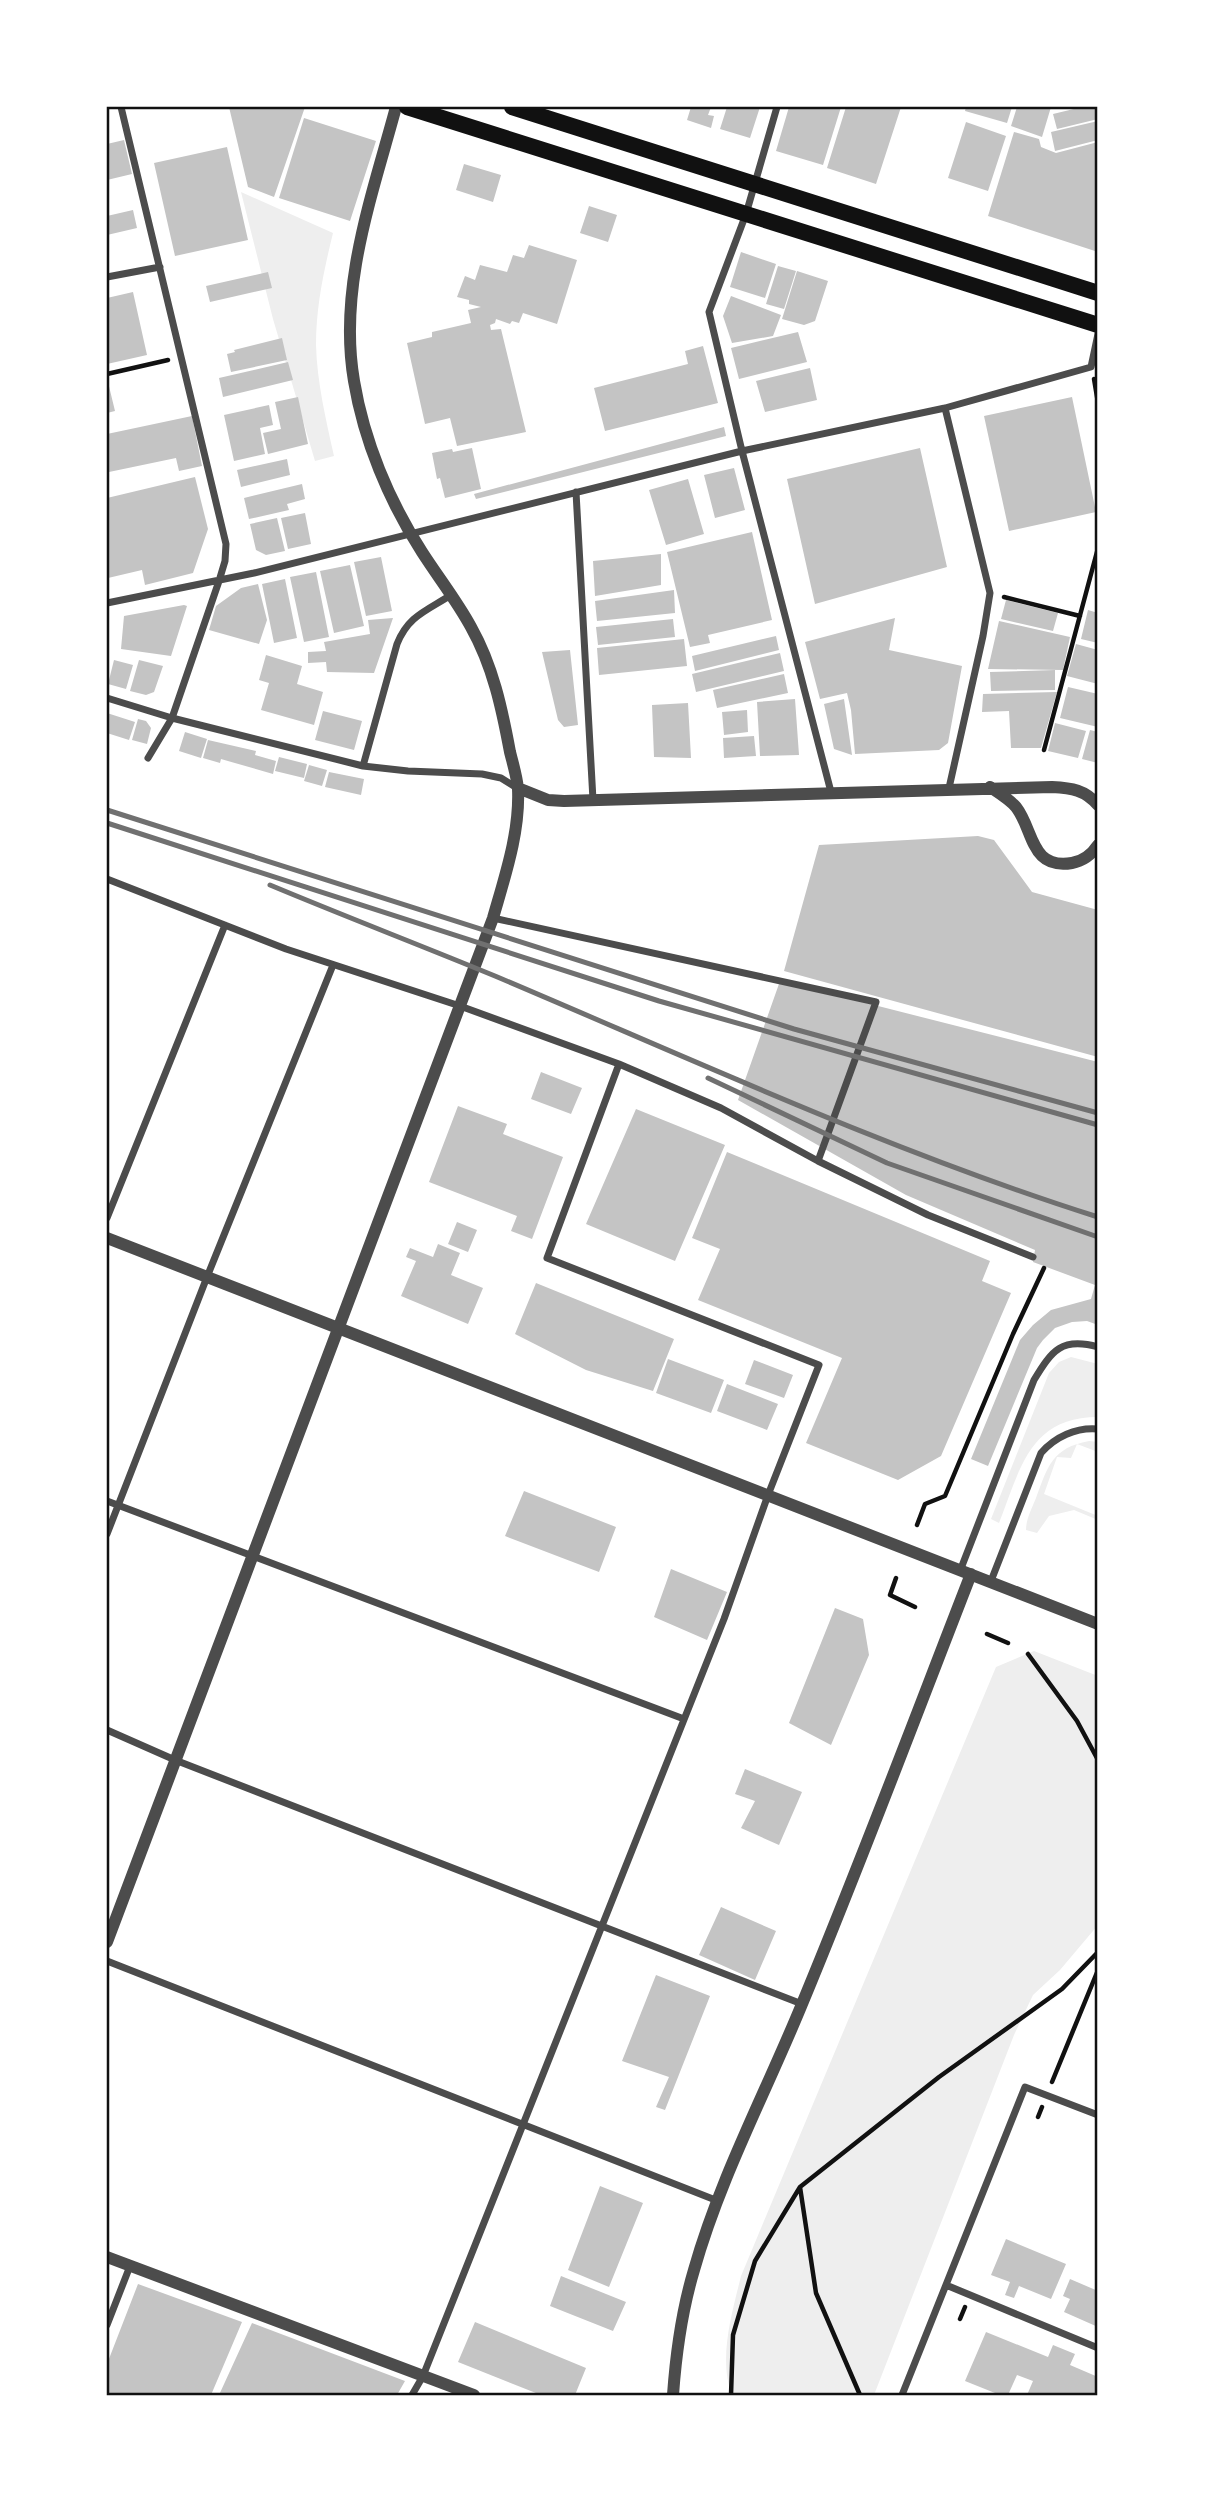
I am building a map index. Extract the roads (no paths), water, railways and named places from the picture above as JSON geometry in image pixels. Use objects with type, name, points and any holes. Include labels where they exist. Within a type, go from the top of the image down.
[{"type":"highway","points":[[407,107],[1098,326]]},
{"type":"highway","points":[[512,107],[1098,293]]},
{"type":"street","points":[[121,107],[224,532],[225,561],[219,581],[172,718],[148,758]]},
{"type":"street","points":[[107,1942],[493,918],[511,857],[517,789],[505,725],[490,667],[469,624],[411,534],[377,466],[354,382],[349,337],[356,265],[396,107]]},
{"type":"street","points":[[777,107],[746,214],[709,312],[742,451],[831,792]]},
{"type":"street","points":[[107,277],[160,267]]},
{"type":"street","points":[[107,603],[219,581],[742,451],[945,408],[1091,367],[1098,334]]},
{"type":"street","points":[[945,408],[990,593],[949,788]]},
{"type":"street","points":[[576,492],[593,800]]},
{"type":"street","points":[[363,765],[403,628],[451,596]]},
{"type":"street","points":[[107,698],[172,718],[363,765],[408,771],[482,774],[501,778],[517,789],[548,800],[989,787],[1079,790],[1090,796],[1098,806]]},
{"type":"street","points":[[989,787],[1015,806],[1031,841],[1045,858],[1055,862],[1077,862],[1088,857],[1098,845]]},
{"type":"street","points":[[107,879],[333,965],[460,1006],[619,1064],[721,1108],[818,1161],[928,1215],[1033,1257]]},
{"type":"street","points":[[493,918],[876,1002],[818,1161]]},
{"type":"street","points":[[107,1218],[225,925]]},
{"type":"street","points":[[107,1534],[333,965]]},
{"type":"street","points":[[412,2395],[423,2376],[724,1619],[768,1495],[819,1365],[547,1258],[619,1064]]},
{"type":"street","points":[[107,1238],[1098,1624]]},
{"type":"street","points":[[673,2395],[678,2347],[689,2288],[718,2201],[802,2004],[965,1573],[1034,1380],[1048,1357],[1069,1343],[1098,1347]]},
{"type":"street","points":[[991,1581],[1041,1453],[1050,1442],[1068,1433],[1098,1429]]},
{"type":"street","points":[[107,1501],[684,1719]]},
{"type":"street","points":[[107,1730],[175,1760],[802,2004]]},
{"type":"street","points":[[107,1961],[718,2201]]},
{"type":"street","points":[[902,2395],[1025,2087],[1098,2115]]},
{"type":"street","points":[[107,2257],[474,2395]]},
{"type":"street","points":[[107,2325],[130,2266]]},
{"type":"street","points":[[946,2285],[1098,2348]]},
{"type":"railway","points":[[107,810],[794,1029],[1098,1113]]},
{"type":"railway","points":[[107,823],[659,1001],[1098,1125]]},
{"type":"railway","points":[[270,885],[495,976],[869,1134],[945,1164],[1098,1217]]},
{"type":"railway","points":[[708,1078],[887,1163],[1098,1237]]}]
